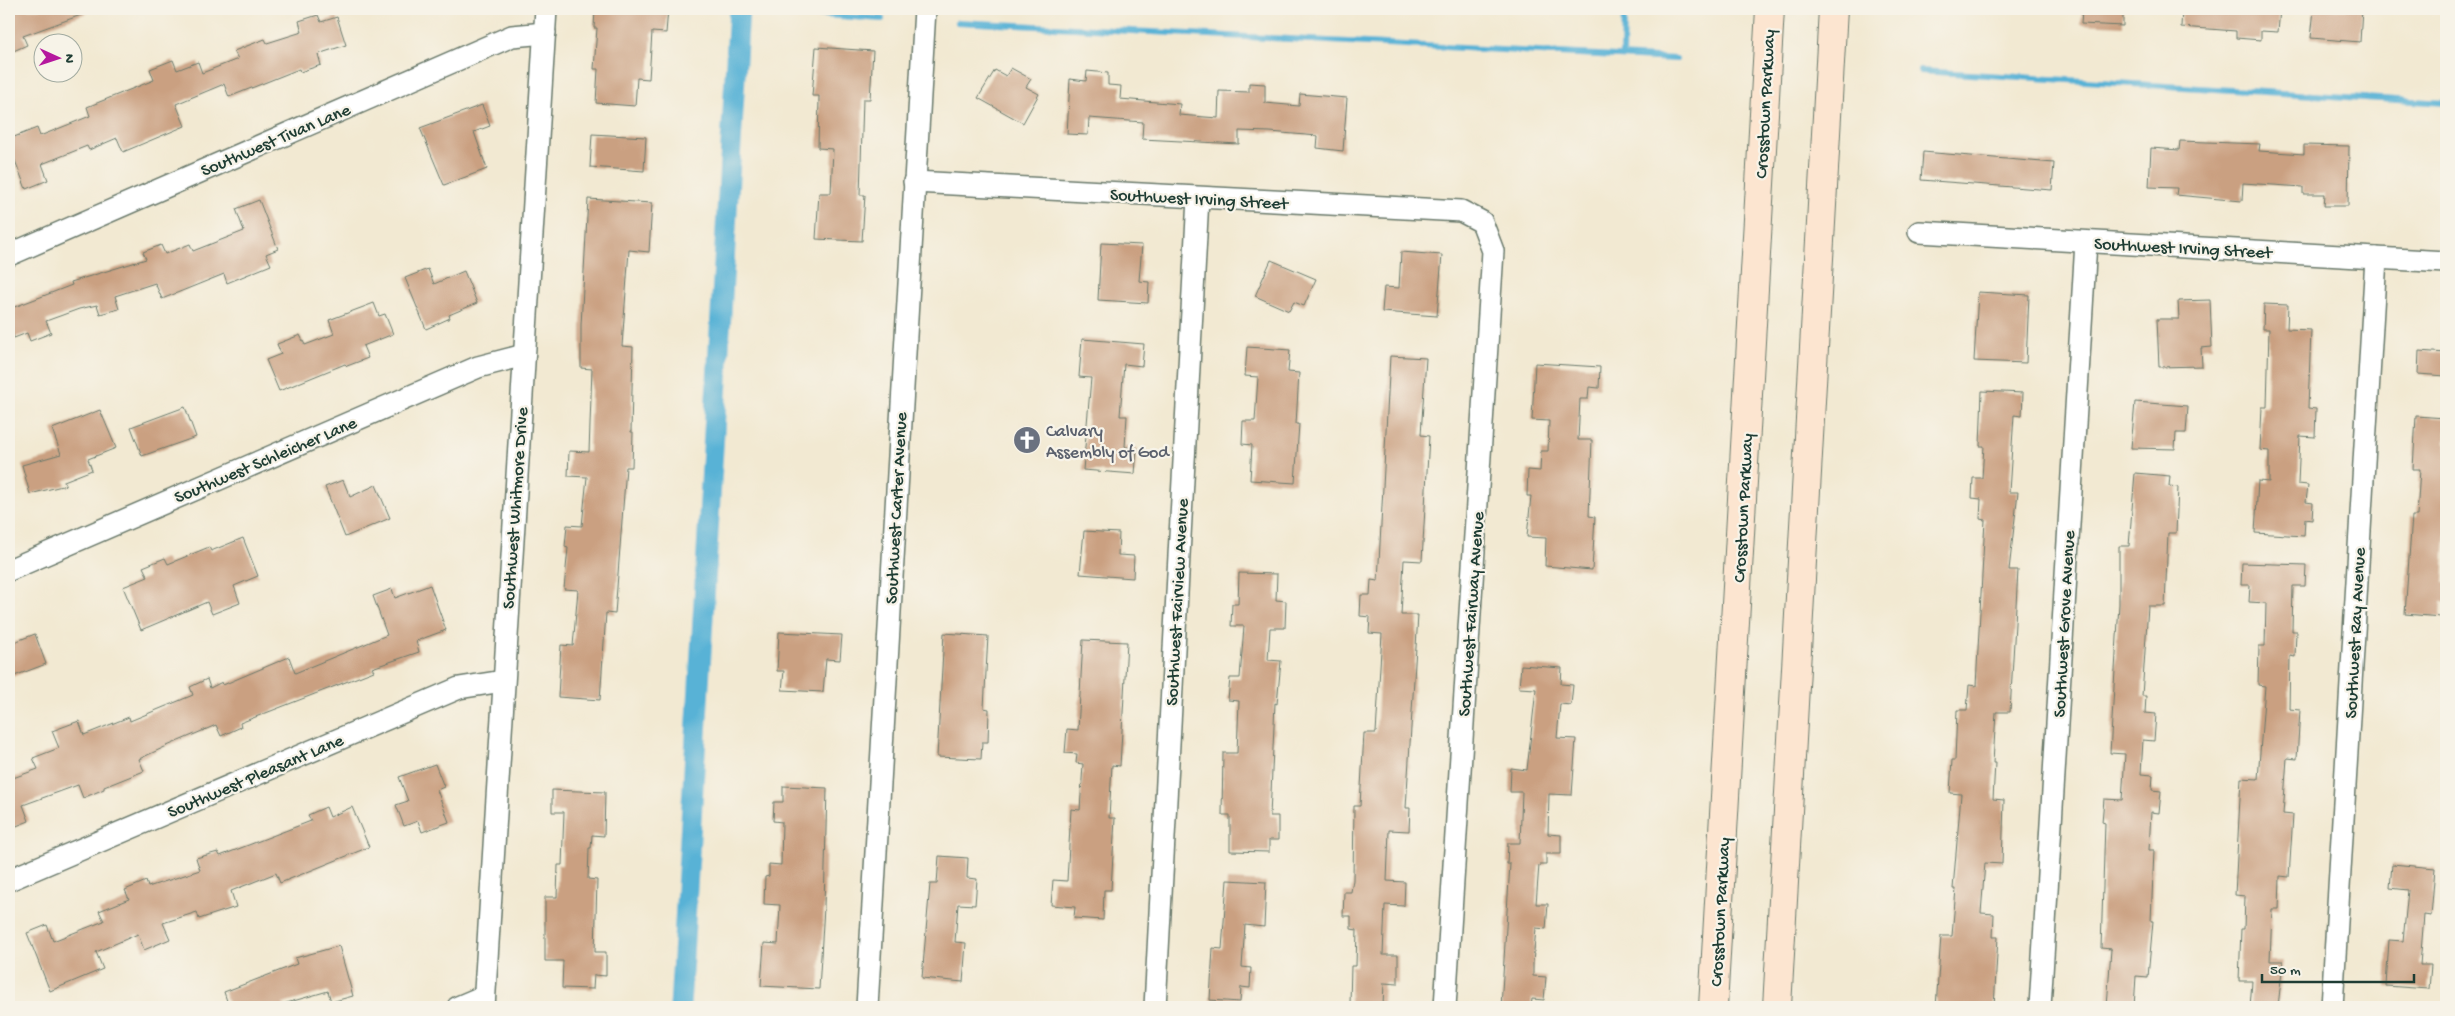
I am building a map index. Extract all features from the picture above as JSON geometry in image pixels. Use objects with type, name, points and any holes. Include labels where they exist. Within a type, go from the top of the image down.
[{"type":"main road","name":"Crosstown Parkway","points":[[1714,1007],[1770,9]]},
{"type":"main road","points":[[1777,1007],[1834,9]]},
{"type":"street","name":"Southwest Whitmore Drive","points":[[484,1002],[546,9]]},
{"type":"street","name":"Southwest Carter Avenue","points":[[867,1007],[925,9]]},
{"type":"street","name":"Southwest Tivan Lane","points":[[9,255],[512,36],[545,33]]},
{"type":"street","name":"Southwest Irving Street","points":[[914,182],[1462,212],[1482,222]]},
{"type":"street","name":"Southwest Fairview Avenue","points":[[1155,1007],[1198,198]]},
{"type":"street","name":"Southwest Fairway Avenue","points":[[1445,1007],[1492,250],[1482,222]]},
{"type":"street","name":"Southwest Irving Street","points":[[1919,232],[2446,262]]},
{"type":"street","name":"Southwest Grove Avenue","points":[[2040,1007],[2086,242]]},
{"type":"street","name":"Southwest Ray Avenue","points":[[2332,1007],[2376,258]]},
{"type":"street","name":"Southwest Schleicher Lane","points":[[9,570],[478,367],[524,355]]},
{"type":"street","name":"Southwest Pleasant Lane","points":[[9,880],[459,688],[503,680]]},
{"type":"street","points":[[458,1007],[484,1002]]},
{"type":"building","points":[[9,9],[92,9],[92,11],[23,36],[27,45],[9,53]]},
{"type":"building","points":[[595,9],[668,9],[666,33],[652,32],[649,79],[637,78],[635,106],[596,103],[598,69],[594,69],[597,28],[594,28]]},
{"type":"building","points":[[2082,9],[2123,9],[2123,26],[2081,24]]},
{"type":"building","points":[[2182,9],[2280,9],[2278,32],[2261,31],[2261,40],[2236,38],[2236,31],[2181,27]]},
{"type":"building","points":[[2314,9],[2362,9],[2360,42],[2311,38]]},
{"type":"building","points":[[318,15],[321,22],[337,17],[346,45],[318,54],[321,65],[300,72],[299,69],[229,97],[224,84],[176,104],[185,126],[123,152],[117,138],[89,150],[87,146],[42,164],[48,180],[26,189],[9,145],[9,139],[37,128],[40,136],[90,116],[87,107],[154,80],[150,69],[173,60],[177,70],[198,62],[202,73],[238,59],[234,51],[265,39],[267,43],[302,32],[299,21]]},
{"type":"building","points":[[816,47],[873,51],[870,99],[863,99],[860,195],[865,195],[862,241],[816,239],[819,193],[831,193],[833,149],[818,148],[819,96],[812,96]]},
{"type":"building","points":[[1011,68],[1031,79],[1026,87],[1039,94],[1023,123],[978,98],[995,70],[1006,76]]},
{"type":"building","points":[[1087,71],[1108,73],[1108,85],[1121,86],[1120,99],[1180,104],[1179,115],[1218,118],[1219,91],[1249,92],[1249,83],[1265,84],[1265,103],[1299,106],[1300,94],[1347,98],[1343,151],[1317,148],[1318,136],[1270,132],[1239,131],[1239,144],[1142,139],[1143,122],[1089,118],[1088,135],[1067,134],[1070,79],[1086,81]]},
{"type":"building","points":[[482,105],[490,126],[474,132],[487,169],[444,185],[420,128]]},
{"type":"building","points":[[592,134],[646,137],[644,171],[590,167]]},
{"type":"building","points":[[2180,141],[2260,144],[2259,151],[2304,154],[2304,145],[2349,146],[2348,206],[2324,206],[2325,194],[2303,194],[2303,187],[2243,183],[2242,201],[2176,195],[2177,188],[2149,187],[2151,148],[2179,150]]},
{"type":"building","points":[[1923,152],[2054,163],[2052,190],[1921,180]]},
{"type":"building","points":[[588,199],[652,203],[649,252],[629,250],[622,346],[633,347],[632,467],[626,467],[615,614],[606,613],[600,700],[558,697],[561,645],[573,646],[578,590],[564,589],[568,548],[565,547],[567,525],[582,526],[587,477],[568,476],[569,451],[589,452],[592,369],[581,368],[581,325]]},
{"type":"building","points":[[259,200],[278,249],[266,254],[271,265],[227,283],[224,274],[162,299],[155,283],[115,296],[119,309],[100,314],[97,305],[79,309],[46,321],[51,333],[30,341],[27,333],[14,338],[9,323],[9,309],[72,285],[71,282],[146,259],[143,252],[161,245],[165,254],[190,244],[193,251],[244,231],[236,209]]},
{"type":"building","points":[[1101,243],[1142,245],[1139,281],[1149,282],[1148,303],[1098,300]]},
{"type":"building","points":[[1401,252],[1442,255],[1437,316],[1382,312],[1384,287],[1399,288]]},
{"type":"building","points":[[1271,260],[1316,279],[1304,306],[1294,302],[1289,311],[1255,296]]},
{"type":"building","points":[[428,269],[434,284],[464,271],[477,303],[449,315],[450,318],[426,329],[405,278]]},
{"type":"building","points":[[1978,292],[2029,295],[2026,363],[1974,361]]},
{"type":"building","points":[[2210,300],[2212,347],[2201,348],[2202,366],[2159,367],[2157,319],[2179,319],[2178,301]]},
{"type":"building","points":[[374,303],[379,316],[385,314],[393,334],[363,346],[368,358],[347,366],[345,364],[279,391],[266,360],[281,354],[277,344],[300,335],[305,345],[334,334],[329,320]]},
{"type":"building","points":[[2264,304],[2288,305],[2287,329],[2311,330],[2308,408],[2316,409],[2315,437],[2300,436],[2298,484],[2308,485],[2306,502],[2313,503],[2312,520],[2305,519],[2304,536],[2255,533],[2258,481],[2269,482],[2269,451],[2260,450],[2262,407],[2267,407],[2269,329],[2263,329]]},
{"type":"building","points":[[1082,339],[1144,344],[1142,366],[1124,364],[1120,416],[1127,416],[1125,447],[1137,448],[1135,474],[1083,470],[1091,378],[1079,377]]},
{"type":"building","points":[[1247,347],[1290,350],[1288,372],[1299,373],[1296,424],[1299,424],[1295,483],[1250,480],[1252,445],[1242,444],[1243,421],[1255,421],[1258,377],[1245,376]]},
{"type":"building","points":[[2419,351],[2446,353],[2446,376],[2418,374]]},
{"type":"building","points":[[1390,356],[1426,358],[1421,435],[1429,436],[1422,561],[1404,560],[1401,615],[1418,615],[1406,808],[1410,808],[1409,831],[1389,830],[1387,881],[1405,882],[1404,906],[1385,905],[1383,955],[1398,955],[1398,984],[1384,983],[1383,1005],[1350,1004],[1351,966],[1356,966],[1357,930],[1351,929],[1351,916],[1343,916],[1344,892],[1351,892],[1353,880],[1354,806],[1360,806],[1364,733],[1376,733],[1382,634],[1369,633],[1370,617],[1360,616],[1361,595],[1370,595],[1371,580],[1378,581]]},
{"type":"building","points":[[1535,363],[1600,367],[1599,388],[1589,387],[1588,399],[1580,399],[1578,440],[1592,440],[1589,516],[1595,517],[1592,570],[1545,566],[1546,538],[1527,537],[1531,496],[1527,496],[1528,470],[1540,471],[1541,451],[1548,451],[1549,421],[1532,420]]},
{"type":"building","points":[[1982,391],[2023,393],[2022,416],[2014,415],[2009,492],[2018,492],[2009,570],[2018,570],[2010,712],[1996,712],[1993,763],[1995,763],[1993,799],[2004,800],[2002,864],[1985,863],[1981,913],[1994,914],[1993,937],[1998,937],[1994,1007],[1936,1007],[1941,936],[1952,936],[1956,889],[1953,889],[1961,794],[1950,793],[1952,760],[1955,760],[1957,710],[1967,710],[1969,685],[1976,686],[1985,520],[1980,519],[1981,499],[1972,498],[1973,478],[1982,478],[1984,446],[1980,446]]},
{"type":"building","points":[[2135,402],[2188,406],[2186,433],[2176,433],[2175,449],[2131,448]]},
{"type":"building","points":[[185,407],[196,437],[142,456],[131,427]]},
{"type":"building","points":[[100,410],[116,448],[88,459],[92,470],[64,481],[66,485],[30,494],[22,465],[61,454],[52,429]]},
{"type":"building","points":[[2416,416],[2446,418],[2446,536],[2443,582],[2446,582],[2446,602],[2442,601],[2441,617],[2405,614],[2412,516],[2417,516],[2420,469],[2413,469]]},
{"type":"building","points":[[2135,473],[2170,476],[2169,486],[2178,487],[2176,533],[2168,533],[2165,606],[2148,606],[2142,696],[2146,696],[2145,713],[2156,714],[2154,741],[2143,740],[2141,774],[2153,775],[2152,790],[2161,791],[2159,813],[2151,812],[2149,850],[2154,850],[2151,921],[2153,921],[2148,977],[2136,976],[2134,1007],[2107,1007],[2111,949],[2101,948],[2105,823],[2102,822],[2104,799],[2122,800],[2125,754],[2110,753],[2119,604],[2119,546],[2129,546]]},
{"type":"building","points":[[343,480],[350,497],[376,485],[390,518],[345,537],[325,487]]},
{"type":"building","points":[[1084,531],[1119,533],[1118,555],[1134,556],[1133,578],[1080,574]]},
{"type":"building","points":[[243,538],[258,576],[234,586],[240,603],[212,614],[207,602],[141,630],[123,587],[148,577],[143,567],[165,558],[168,564],[209,547],[211,551]]},
{"type":"building","points":[[2242,563],[2306,565],[2305,586],[2293,586],[2292,631],[2296,631],[2295,657],[2290,656],[2289,709],[2300,710],[2297,759],[2287,758],[2283,814],[2293,815],[2289,877],[2280,876],[2279,909],[2272,909],[2270,961],[2283,961],[2278,1007],[2250,1007],[2252,981],[2239,981],[2241,929],[2244,929],[2245,896],[2235,895],[2241,778],[2258,779],[2265,686],[2258,685],[2259,646],[2265,646],[2266,603],[2249,602],[2250,585],[2241,585]]},
{"type":"building","points":[[1239,573],[1277,574],[1276,600],[1286,601],[1285,628],[1270,628],[1268,660],[1281,661],[1277,704],[1275,703],[1270,816],[1278,816],[1278,840],[1269,840],[1269,852],[1230,851],[1230,815],[1222,815],[1223,753],[1237,753],[1239,701],[1228,700],[1230,678],[1240,678],[1244,626],[1231,626],[1232,604],[1238,604]]},
{"type":"building","points":[[430,585],[446,630],[416,641],[419,652],[372,668],[374,671],[240,723],[241,727],[221,736],[216,725],[167,746],[139,759],[144,771],[104,787],[104,789],[83,798],[78,785],[23,805],[29,821],[9,829],[9,772],[11,771],[13,778],[38,769],[33,758],[59,748],[52,731],[79,721],[84,735],[129,717],[130,721],[193,695],[190,687],[207,679],[210,688],[222,682],[223,685],[289,657],[295,673],[387,635],[373,596],[392,589],[395,598]]},
{"type":"building","points":[[779,632],[842,635],[840,660],[826,659],[823,692],[782,690],[784,671],[777,671]]},
{"type":"building","points":[[944,633],[988,636],[984,708],[989,709],[988,742],[982,742],[981,759],[937,757]]},
{"type":"building","points":[[35,634],[46,664],[9,678],[9,644]]},
{"type":"building","points":[[1083,640],[1127,642],[1120,766],[1112,765],[1109,818],[1115,818],[1111,890],[1104,890],[1103,920],[1074,918],[1075,907],[1051,905],[1053,880],[1067,881],[1071,809],[1080,810],[1083,764],[1076,763],[1077,754],[1065,753],[1067,729],[1078,730]]},
{"type":"building","points":[[1521,665],[1562,668],[1561,684],[1573,685],[1571,705],[1560,704],[1557,738],[1576,739],[1572,795],[1549,794],[1548,834],[1561,835],[1561,854],[1546,854],[1546,865],[1539,865],[1536,904],[1548,904],[1546,929],[1536,928],[1533,976],[1546,977],[1544,1000],[1532,999],[1531,1007],[1501,1007],[1510,864],[1507,864],[1508,843],[1520,843],[1522,792],[1510,792],[1511,768],[1527,770],[1536,689],[1519,688]]},
{"type":"building","points":[[435,764],[444,787],[437,790],[449,822],[422,832],[418,821],[404,826],[396,805],[408,801],[399,777]]},
{"type":"building","points":[[783,786],[827,788],[824,907],[819,989],[761,986],[764,943],[778,944],[780,905],[764,904],[765,877],[769,876],[769,864],[781,865],[782,822],[773,821],[774,802],[783,802]]},
{"type":"building","points":[[552,790],[605,792],[604,836],[592,835],[591,848],[589,848],[588,879],[597,880],[595,952],[606,952],[606,976],[594,975],[593,989],[562,988],[563,961],[545,961],[545,897],[557,897],[558,865],[562,865],[564,812],[552,812]]},
{"type":"building","points":[[326,807],[330,817],[352,807],[369,847],[280,883],[276,873],[231,891],[236,907],[199,919],[197,912],[163,923],[170,939],[144,950],[138,934],[96,952],[103,969],[50,991],[27,933],[47,925],[53,941],[104,921],[99,911],[129,899],[125,890],[146,881],[148,887],[200,870],[196,858],[218,852],[220,856],[311,821],[308,815]]},
{"type":"building","points":[[939,856],[968,858],[967,878],[977,879],[975,905],[958,904],[955,942],[966,943],[963,982],[922,978],[930,884],[937,884]]},
{"type":"building","points":[[2392,864],[2435,868],[2431,916],[2424,915],[2420,965],[2431,965],[2429,989],[2386,986],[2389,940],[2403,941],[2408,890],[2390,888]]},
{"type":"building","points":[[1227,880],[1266,882],[1264,927],[1245,925],[1242,967],[1251,968],[1250,988],[1241,987],[1240,1002],[1210,1000],[1213,948],[1222,949]]},
{"type":"building","points":[[339,946],[353,996],[331,1002],[328,991],[283,1004],[284,1007],[229,1007],[224,992],[297,964],[295,958]]},
{"type":"waterway","points":[[739,9],[882,19]]},
{"type":"waterway","points":[[680,1007],[739,9]]},
{"type":"waterway","points":[[1623,56],[1624,9]]},
{"type":"waterway","points":[[958,22],[1676,59]]},
{"type":"waterway","points":[[1920,71],[2446,103]]},
{"type":"place","name":"Calvary Assembly of God","points":[[1027,440]]}]
